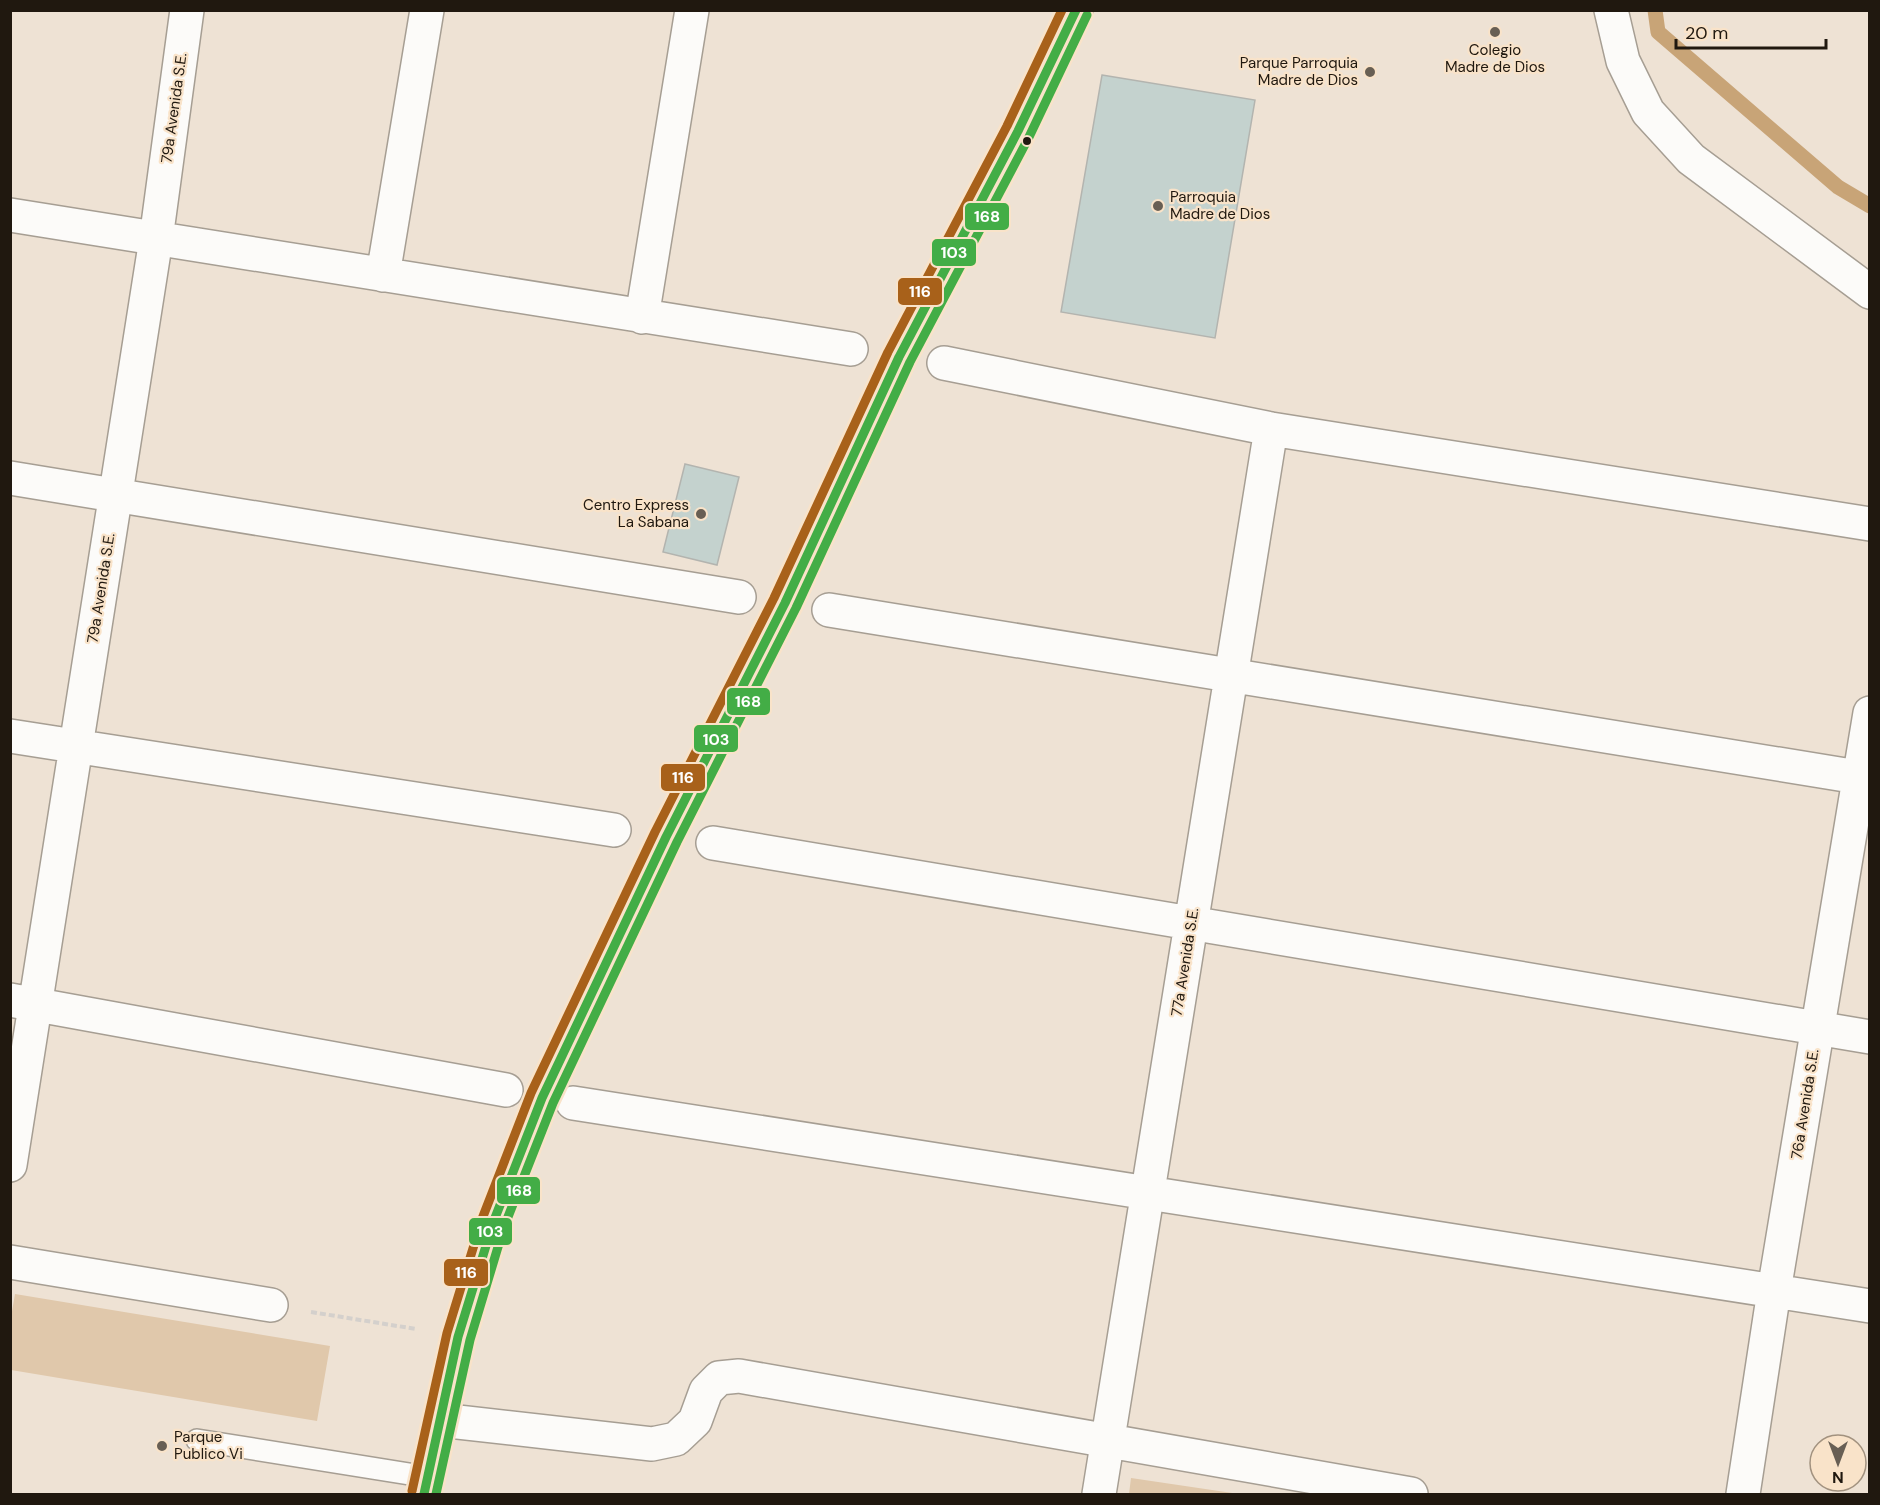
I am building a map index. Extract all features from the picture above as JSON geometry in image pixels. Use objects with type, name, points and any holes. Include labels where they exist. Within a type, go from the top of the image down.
[{"type":"street","name":"79a Avenida S.E.","points":[[10,1165],[23,1002],[76,747],[156,239],[187,10]]},
{"type":"street","points":[[383,275],[427,10]]},
{"type":"street","points":[[642,317],[692,10]]},
{"type":"street","points":[[426,1486],[458,1337],[493,1223],[542,1098],[666,837],[785,603],[899,357],[1018,131],[1076,10]]},
{"type":"street","points":[[1611,10],[1623,61],[1648,112],[1691,159],[1869,292]]},
{"type":"street","points":[[10,215],[850,349]]},
{"type":"street","points":[[944,363],[1271,429],[1869,524]]},
{"type":"street","name":"77a Avenida S.E.","points":[[1099,1494],[1271,429]]},
{"type":"street","points":[[10,478],[740,597]]},
{"type":"street","points":[[829,610],[1864,778]]},
{"type":"street","name":"76a Avenida S.E.","points":[[1743,1494],[1817,1028],[1864,778],[1869,713]]},
{"type":"street","points":[[10,736],[614,831]]},
{"type":"street","points":[[712,843],[1869,1037]]},
{"type":"street","points":[[23,1002],[506,1090]]},
{"type":"street","points":[[573,1103],[1869,1306]]},
{"type":"street","points":[[10,1262],[271,1305]]},
{"type":"street","points":[[440,1420],[652,1444],[676,1439],[695,1421],[706,1390],[719,1378],[739,1376],[1411,1494]]},
{"type":"lane","points":[[197,1440],[426,1486]]},
{"type":"path","points":[[271,1305],[458,1337]]},
{"type":"shaded area","points":[[15,1294],[330,1346],[317,1421],[11,1370],[11,1317]]},
{"type":"shaded area","points":[[1131,1478],[1239,1494],[1129,1494]]},
{"type":"building","name":"Parroquia Madre de Dios","points":[[1102,75],[1255,100],[1215,338],[1061,312]]},
{"type":"building","name":"Centro Express La Sabana","points":[[685,464],[739,477],[717,565],[663,552]]},
{"type":"waterway","points":[[1655,10],[1658,32],[1838,187],[1870,206]]},
{"type":"transit line","name":"116","points":[[412,1491],[447,1333],[482,1219],[531,1093],[655,832],[774,598],[888,352],[1007,126],[1062,10]]},
{"type":"transit line","name":"103","points":[[424,1494],[458,1337],[493,1223],[542,1098],[666,837],[785,603],[899,357],[1018,131],[1076,10]]},
{"type":"transit line","name":"168","points":[[436,1494],[470,1340],[504,1227],[553,1103],[677,842],[796,608],[910,362],[1029,137],[1087,15]]},
{"type":"place","name":"Colegio Madre de Dios","points":[[1495,32]]},
{"type":"place","name":"Parque Parroquia Madre de Dios","points":[[1370,72]]},
{"type":"place","name":"Parroquia Madre de Dios","points":[[1158,206]]},
{"type":"place","name":"Centro Express La Sabana","points":[[701,514]]},
{"type":"place","name":"Parque Publico Vi","points":[[162,1446]]}]
